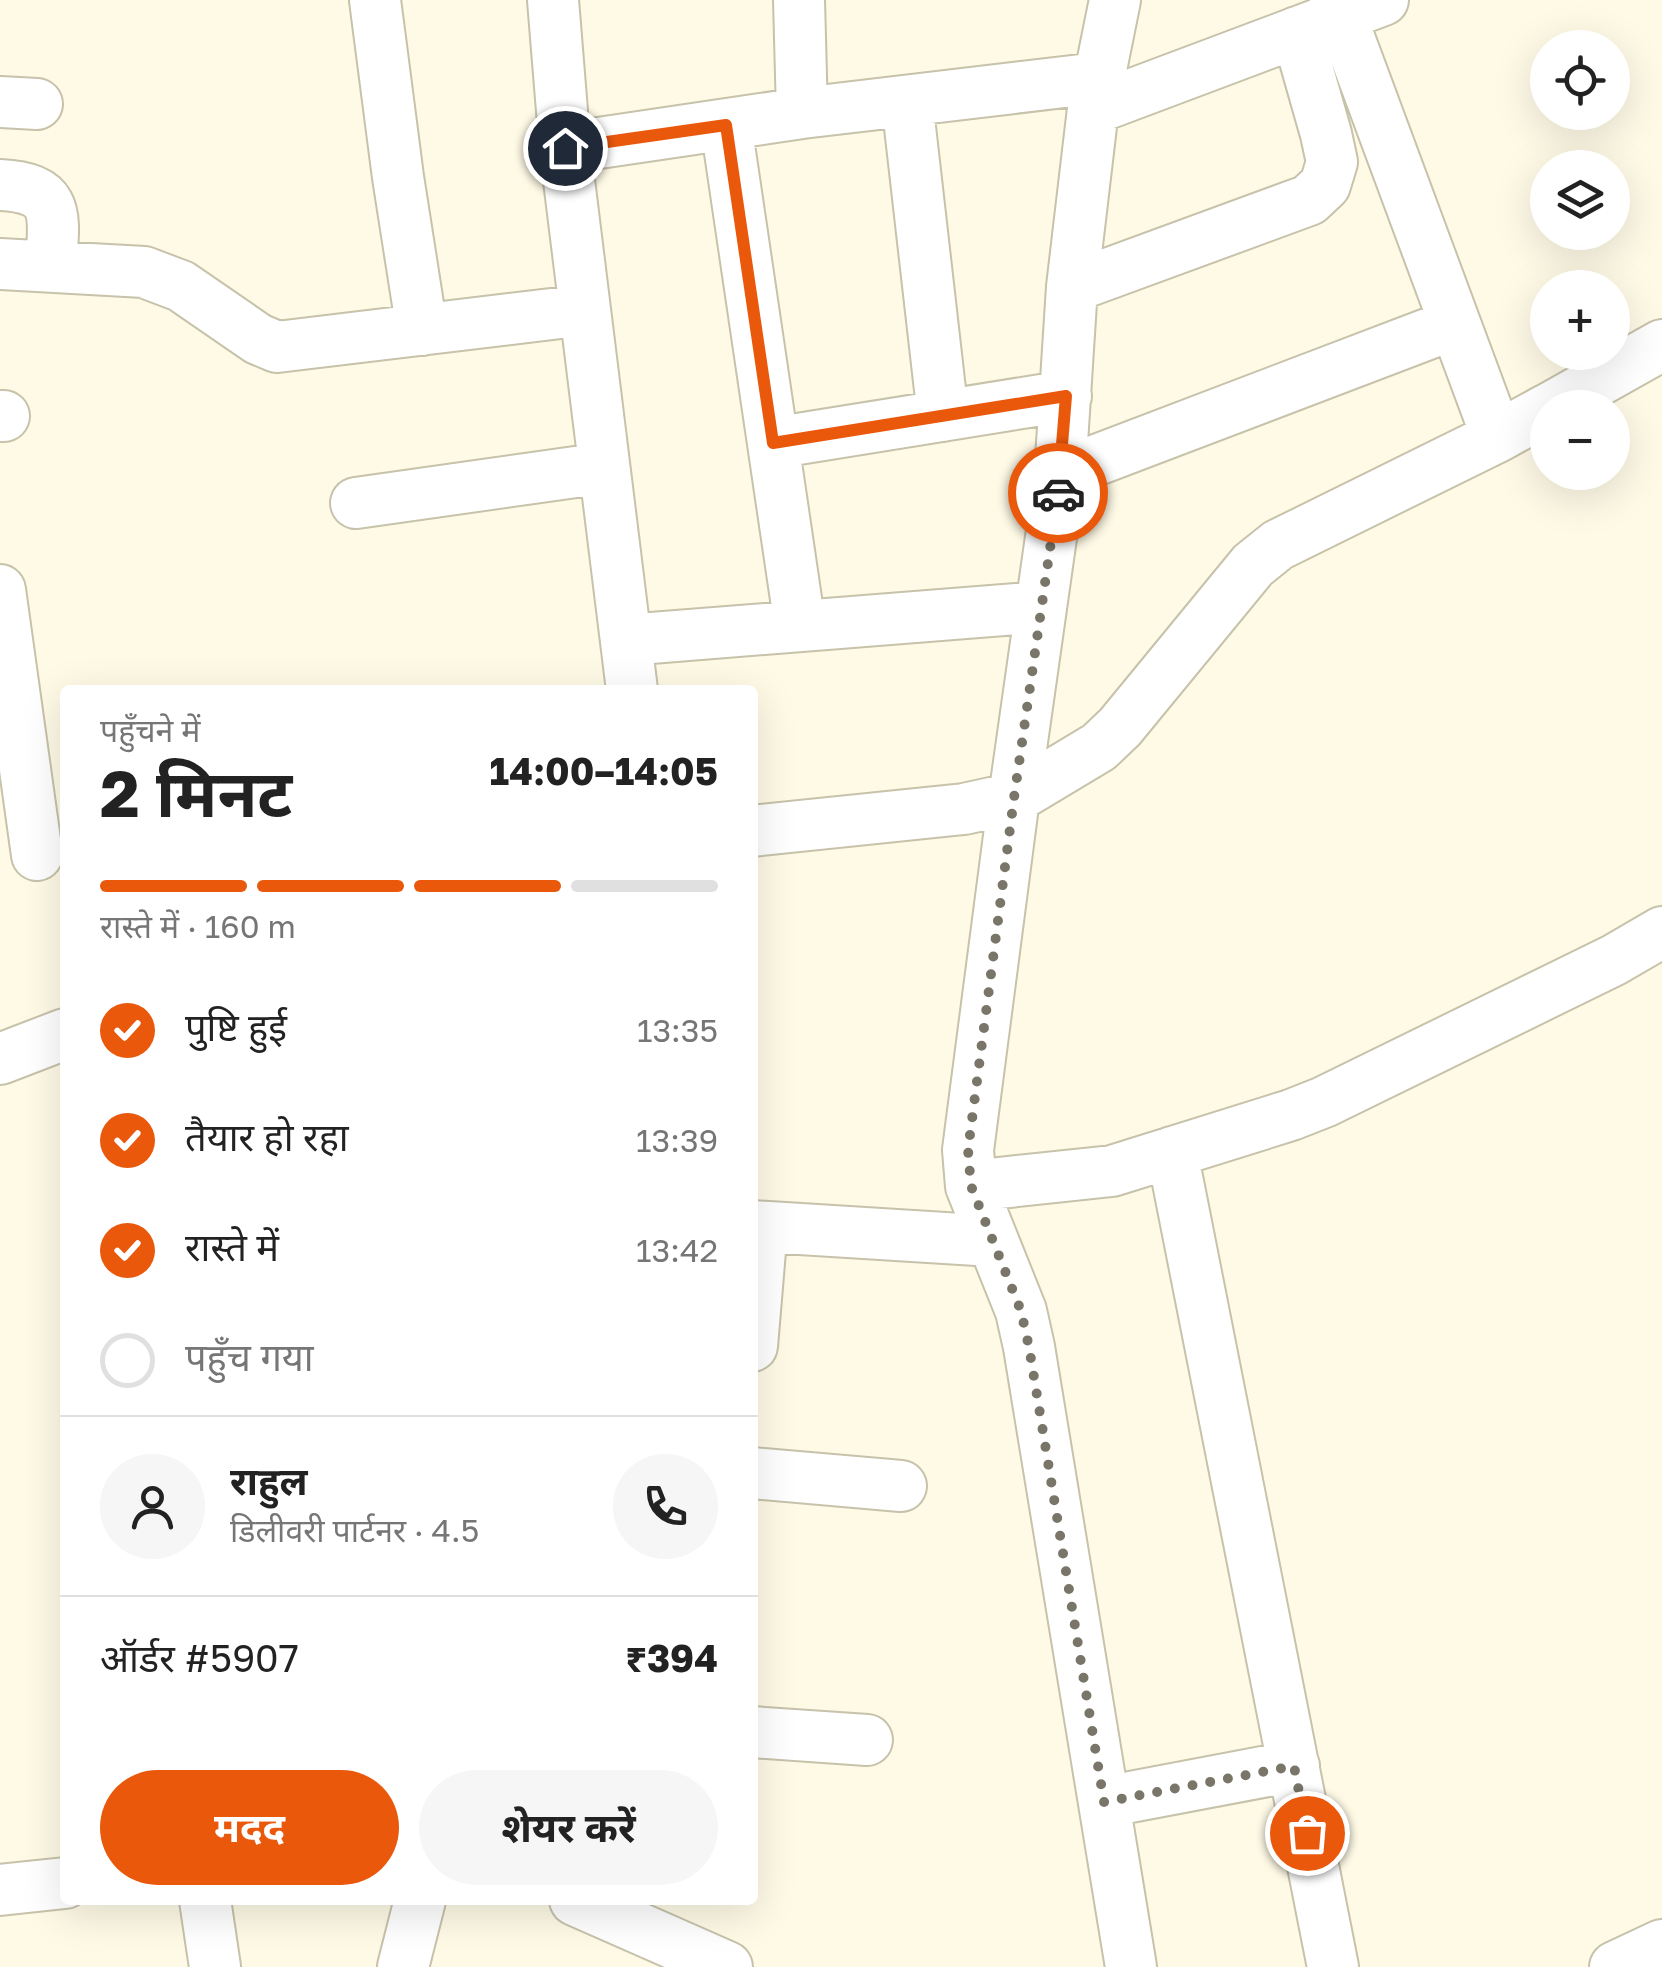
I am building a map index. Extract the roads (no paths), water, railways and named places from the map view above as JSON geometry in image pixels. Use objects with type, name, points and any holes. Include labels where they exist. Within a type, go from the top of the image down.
[{"type":"street","points":[[376,0],[422,330]]},
{"type":"street","points":[[552,0],[565,148],[631,685]]},
{"type":"street","points":[[799,0],[802,114]]},
{"type":"street","points":[[1114,0],[1095,93],[1072,287],[1060,474],[968,1150],[971,1186],[1021,1311],[1029,1347],[1131,1967]]},
{"type":"street","points":[[565,148],[907,101],[1095,93],[1339,12]]},
{"type":"street","points":[[1072,287],[1309,200],[1325,185],[1332,162],[1326,134],[1339,12]]},
{"type":"street","points":[[1339,12],[1497,437]]},
{"type":"street","points":[[907,101],[943,416]]},
{"type":"street","points":[[726,125],[800,626]]},
{"type":"street","points":[[0,185],[24,186],[44,196],[52,212],[64,267]]},
{"type":"street","points":[[0,264],[144,272],[180,286],[258,340],[277,348],[585,310]]},
{"type":"street","points":[[1060,474],[1454,324]]},
{"type":"street","points":[[1581,390],[1662,345]]},
{"type":"street","points":[[773,443],[1066,396]]},
{"type":"street","points":[[758,829],[964,809],[1014,798],[1099,747],[1120,727],[1253,564],[1278,544],[1530,419]]},
{"type":"street","points":[[356,503],[604,468]]},
{"type":"street","points":[[0,590],[34,856]]},
{"type":"street","points":[[626,640],[1042,607]]},
{"type":"street","points":[[971,1186],[1112,1170],[1291,1115],[1614,960],[1662,932]]},
{"type":"street","points":[[0,1058],[60,1036]]},
{"type":"street","points":[[1172,1152],[1333,1967]]},
{"type":"street","points":[[758,1226],[993,1241]]},
{"type":"street","points":[[758,1474],[901,1486]]},
{"type":"street","points":[[758,1732],[867,1740]]},
{"type":"street","points":[[1104,1802],[1294,1766]]},
{"type":"street","points":[[0,1890],[60,1884]]},
{"type":"street","points":[[206,1905],[215,1967]]},
{"type":"street","points":[[403,1967],[419,1905]]},
{"type":"street","points":[[586,1905],[725,1967]]},
{"type":"street","points":[[1614,1967],[1662,1944]]}]
